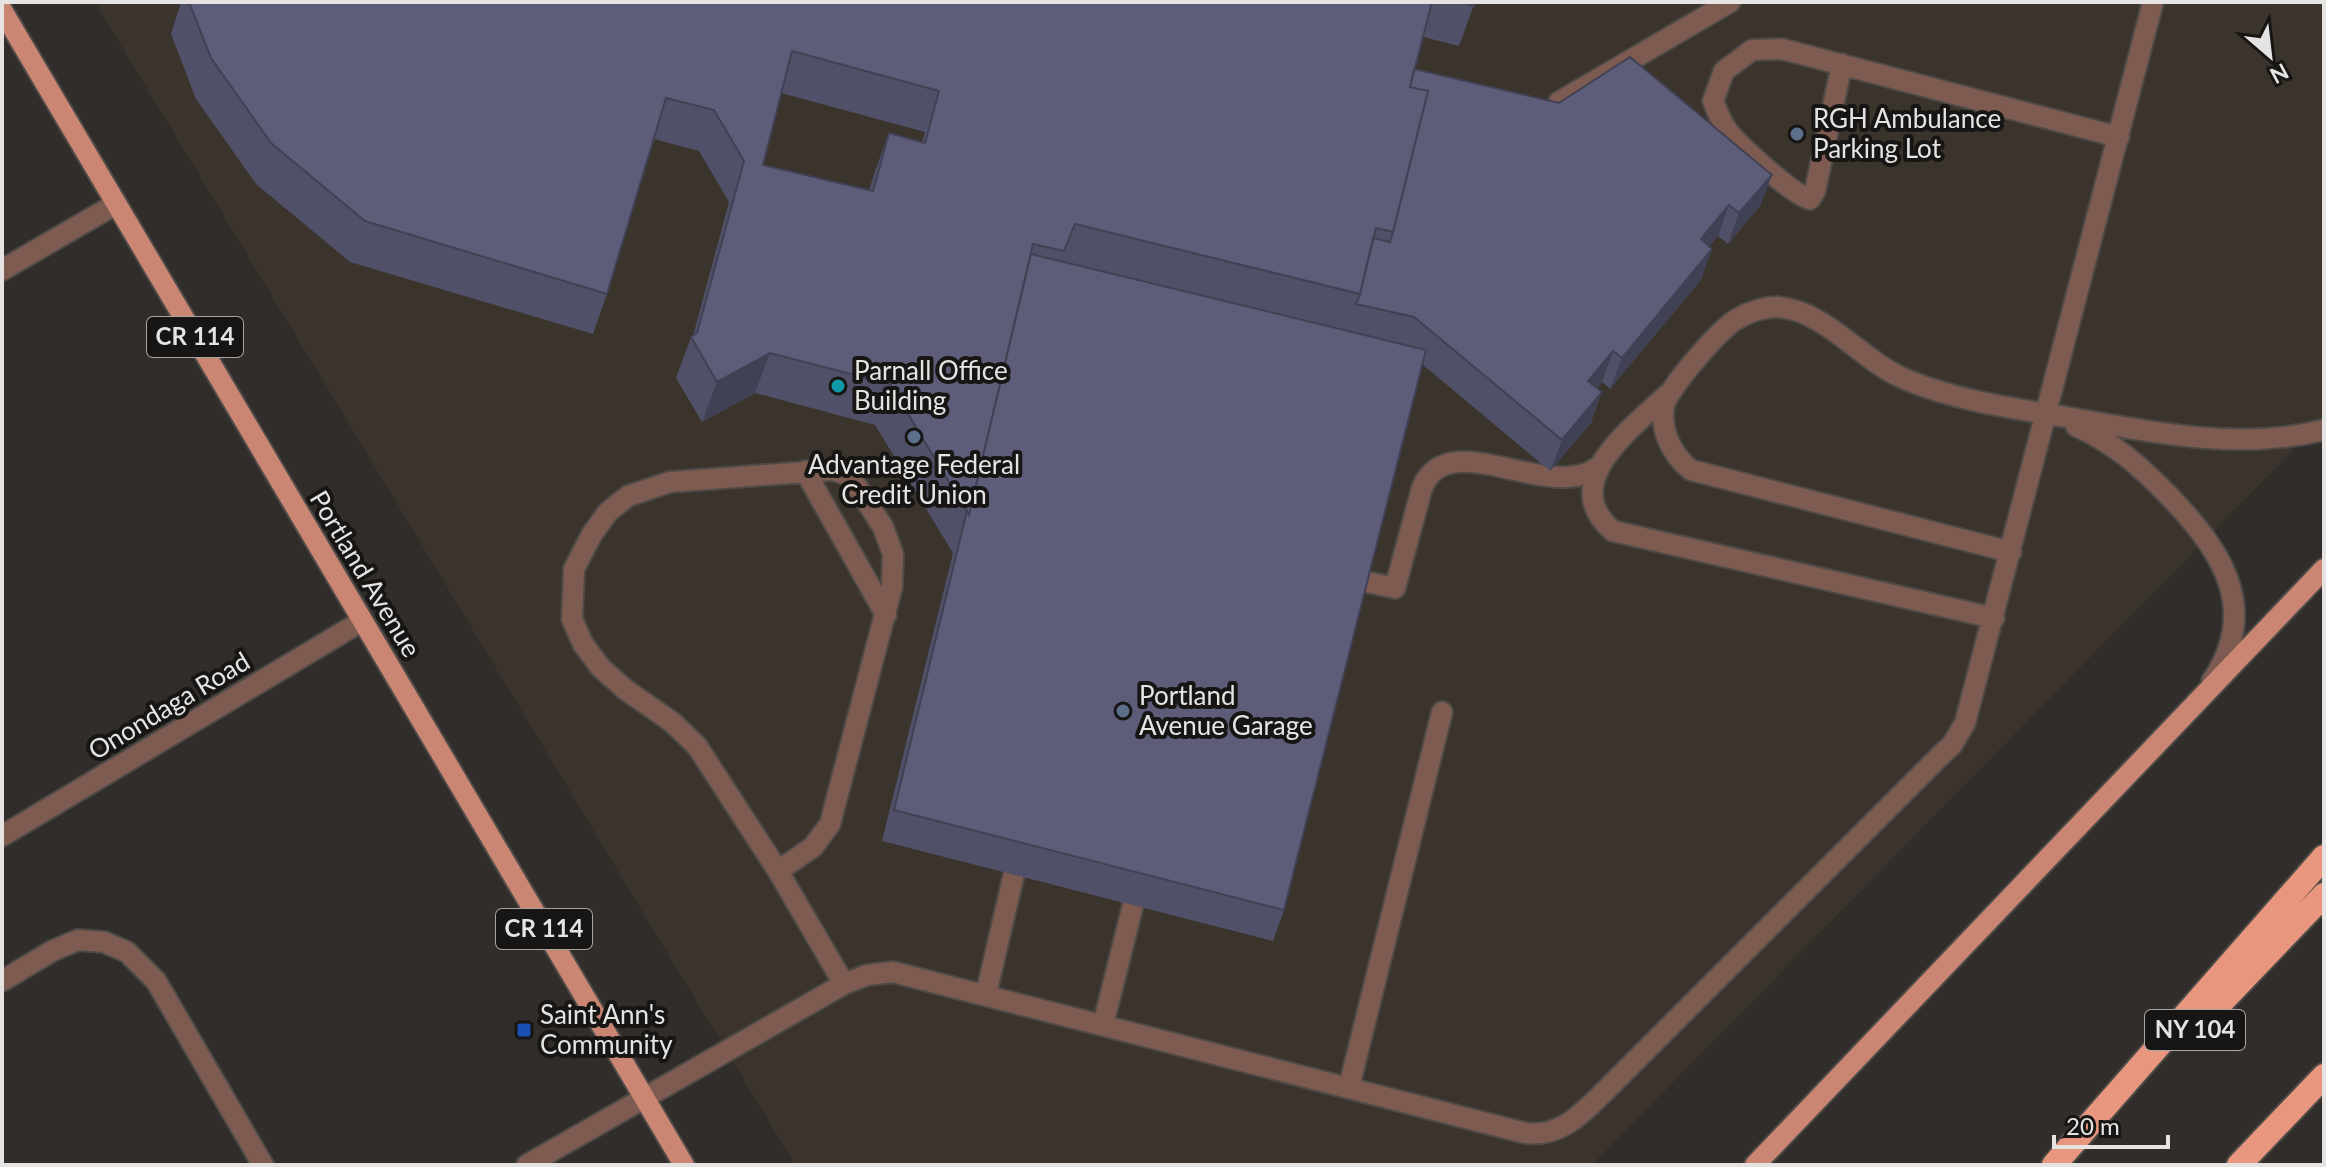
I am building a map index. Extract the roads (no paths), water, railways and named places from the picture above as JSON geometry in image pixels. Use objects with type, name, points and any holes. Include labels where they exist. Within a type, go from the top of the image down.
[{"type":"highway","points":[[2054,1165],[2324,857]]},
{"type":"highway","name":"NY 104","points":[[2066,1165],[2324,895]]},
{"type":"highway","points":[[2239,1165],[2324,1076]]},
{"type":"main road","name":"Portland Avenue","points":[[2,10],[684,1165]]},
{"type":"main road","points":[[1755,1165],[2324,569]]},
{"type":"street","points":[[1559,102],[1730,2]]},
{"type":"street","points":[[527,1165],[844,984],[867,975],[893,972],[1533,1135],[1546,1134],[1570,1122],[1605,1091],[1952,745],[1965,723],[2153,2]]},
{"type":"street","points":[[1842,64],[1815,191],[1810,199],[1800,197],[1783,185],[1727,130],[1713,101],[1724,71],[1752,50],[1782,49],[1842,64],[2119,137]]},
{"type":"street","points":[[2,270],[116,204]]},
{"type":"street","points":[[1362,581],[1395,588],[1422,488],[1426,478],[1441,466],[1457,461],[1473,462],[1562,479],[1582,477],[1598,467],[1729,325],[1757,310],[1777,307],[1817,319],[1868,359],[1907,380],[1995,406],[2199,439],[2259,440],[2324,430]]},
{"type":"street","points":[[1668,394],[1664,412],[1665,430],[1678,458],[1691,470],[2011,552]]},
{"type":"street","points":[[2046,414],[2105,440],[2129,456],[2195,522],[2215,549],[2233,598],[2233,631],[2224,662],[2199,699]]},
{"type":"street","points":[[1598,467],[1591,489],[1597,513],[1604,523],[1623,535],[1994,618]]},
{"type":"street","points":[[778,871],[813,847],[830,824],[886,615],[894,570],[893,554],[883,527],[850,476],[833,470],[670,482],[628,496],[608,512],[592,534],[574,569],[572,619],[583,644],[601,668],[672,722],[697,746],[778,871],[844,984]]},
{"type":"street","points":[[805,471],[886,615]]},
{"type":"street","name":"Onondaga Road","points":[[2,836],[362,621]]},
{"type":"street","points":[[1349,1087],[1442,712]]},
{"type":"street","points":[[986,994],[1014,874]]},
{"type":"street","points":[[1103,1025],[1133,905]]},
{"type":"street","points":[[2,981],[52,951],[78,940],[104,942],[127,952],[156,981],[263,1165]]},
{"type":"place","name":"RGH Ambulance Parking Lot","points":[[1797,134]]},
{"type":"place","name":"Parnall Office Building","points":[[838,386]]},
{"type":"place","name":"Advantage Federal Credit Union","points":[[914,437]]},
{"type":"place","name":"Portland Avenue Garage","points":[[1123,711]]},
{"type":"place","name":"Saint Ann's Community","points":[[524,1030]]}]
